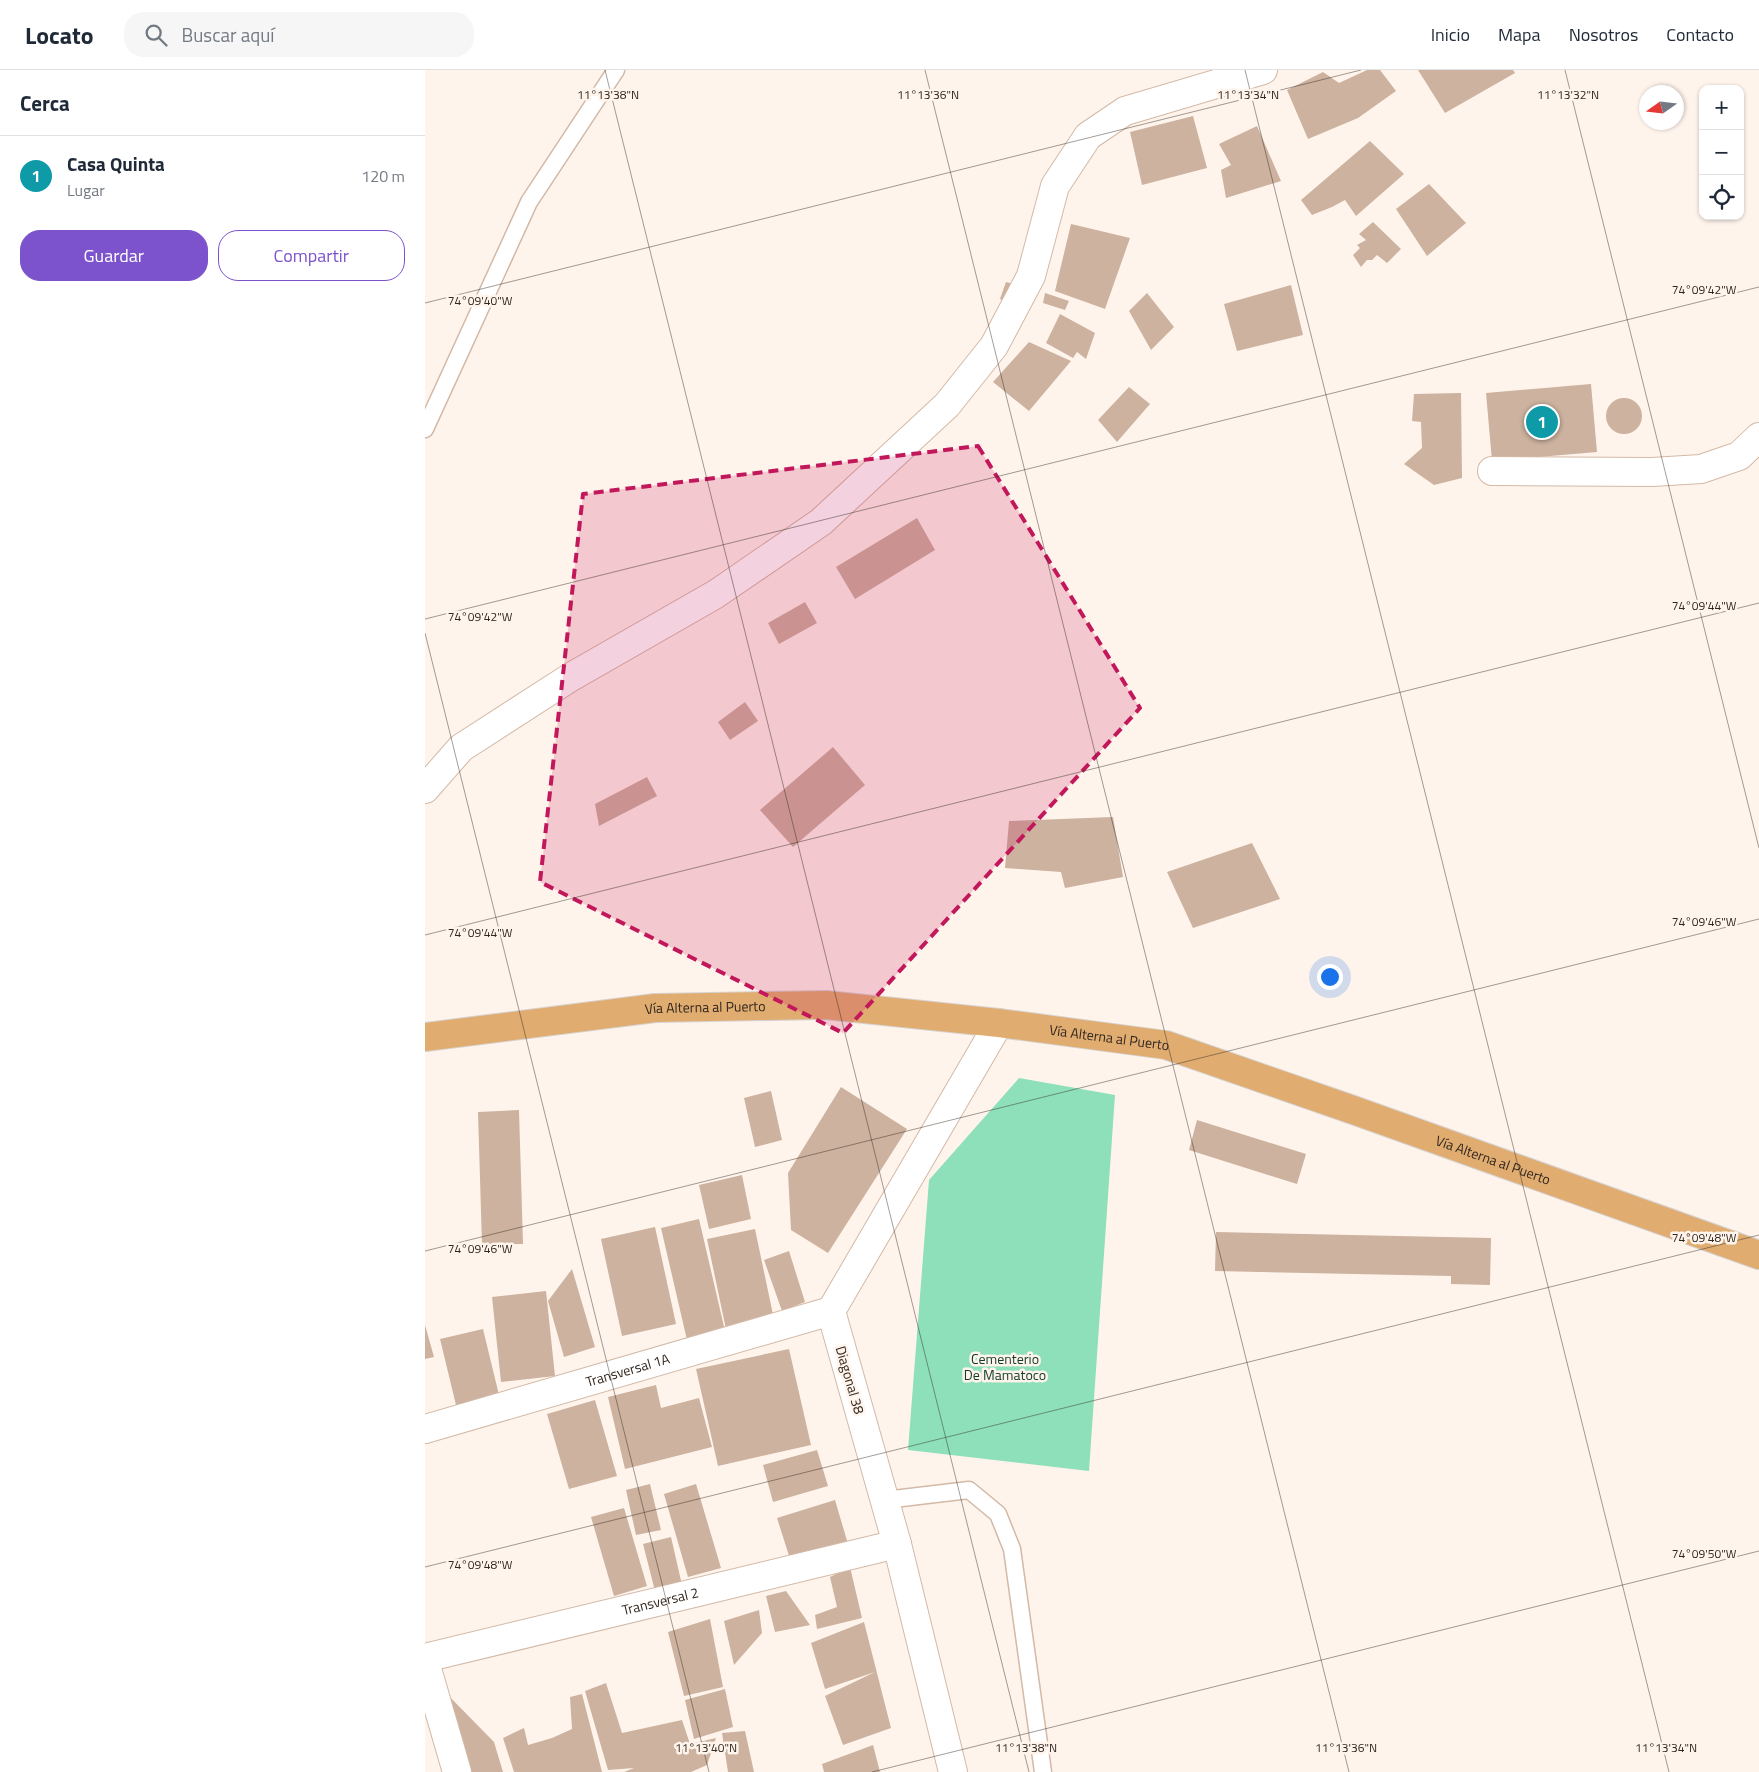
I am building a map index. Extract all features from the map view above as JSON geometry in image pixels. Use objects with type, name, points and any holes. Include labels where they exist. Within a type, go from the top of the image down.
[{"type":"main road","name":"Vía Alterna al Puerto","points":[[425,1037],[655,1008],[826,1005],[999,1023],[1166,1045],[1357,1111],[1759,1255]]},
{"type":"street","points":[[425,789],[461,748],[571,677],[716,594],[821,522],[947,405],[994,346],[1031,276],[1055,186],[1088,136],[1125,111],[1263,70]]},
{"type":"street","points":[[1492,471],[1652,472],[1701,469],[1739,456],[1759,437]]},
{"type":"street","points":[[831,1311],[999,1023]]},
{"type":"street","name":"Transversal 1A","points":[[425,1428],[831,1311]]},
{"type":"street","name":"Diagonal 38","points":[[831,1311],[897,1544],[953,1772]]},
{"type":"street","name":"Transversal 2","points":[[425,1658],[897,1544]]},
{"type":"street","points":[[425,1662],[457,1772]]},
{"type":"lane","points":[[425,430],[529,202],[616,70]]},
{"type":"lane","points":[[885,1500],[969,1490],[998,1514],[1011,1548],[1043,1772]]},
{"type":"highlighted area","points":[[978,446],[1140,708],[843,1033],[540,882],[583,494]]},
{"type":"green space","name":"Cementerio De Mamatoco","points":[[1019,1078],[1115,1095],[1089,1471],[908,1450],[929,1180]]},
{"type":"building","points":[[1367,70],[1380,70],[1396,91],[1358,118],[1308,139],[1287,90],[1323,72],[1339,83]]},
{"type":"building","points":[[1418,70],[1513,70],[1515,73],[1445,113]]},
{"type":"building","points":[[1193,116],[1207,168],[1142,185],[1130,132]]},
{"type":"building","points":[[1257,126],[1281,181],[1226,198],[1221,170],[1231,165],[1219,144]]},
{"type":"building","points":[[1370,141],[1404,174],[1356,216],[1345,200],[1312,215],[1301,200]]},
{"type":"building","points":[[1429,184],[1466,223],[1427,256],[1396,209]]},
{"type":"building","points":[[1373,222],[1401,249],[1387,263],[1377,255],[1372,260],[1367,260],[1361,267],[1353,255],[1360,248],[1357,245],[1366,240],[1359,234]]},
{"type":"building","points":[[1071,224],[1130,238],[1105,309],[1055,291]]},
{"type":"building","points":[[1006,282],[1014,284],[1008,303],[1000,299]]},
{"type":"building","points":[[1291,285],[1303,335],[1237,351],[1224,304]]},
{"type":"building","points":[[1045,293],[1069,301],[1065,310],[1043,303]]},
{"type":"building","points":[[1147,293],[1174,327],[1151,350],[1129,311]]},
{"type":"building","points":[[1060,314],[1095,333],[1086,359],[1077,352],[1073,358],[1046,343]]},
{"type":"building","points":[[1029,342],[1071,361],[1029,411],[993,382]]},
{"type":"building","points":[[1591,384],[1597,452],[1492,461],[1486,393]]},
{"type":"building","points":[[1129,387],[1150,404],[1117,442],[1098,420]]},
{"type":"building","points":[[1461,393],[1462,478],[1434,485],[1404,464],[1422,448],[1421,422],[1412,421],[1414,394]]},
{"type":"building","points":[[1624,398],[1631,399],[1637,403],[1641,409],[1641,423],[1637,429],[1631,433],[1624,434],[1617,433],[1611,429],[1607,423],[1606,416],[1607,409],[1611,403],[1617,399]]},
{"type":"building","points":[[917,518],[935,550],[855,599],[836,567]]},
{"type":"building","points":[[805,602],[817,623],[779,644],[768,623]]},
{"type":"building","points":[[745,702],[758,721],[730,740],[718,722]]},
{"type":"building","points":[[833,747],[865,785],[793,847],[760,810]]},
{"type":"building","points":[[647,777],[657,796],[599,826],[595,804]]},
{"type":"building","points":[[1113,817],[1123,877],[1065,888],[1061,872],[1005,868],[1009,821]]},
{"type":"building","points":[[1252,843],[1280,899],[1193,928],[1167,872]]},
{"type":"building","points":[[841,1087],[907,1129],[828,1253],[791,1230],[788,1173]]},
{"type":"building","points":[[771,1091],[782,1140],[755,1147],[744,1098]]},
{"type":"building","points":[[519,1110],[523,1244],[482,1245],[478,1112]]},
{"type":"building","points":[[1197,1120],[1306,1154],[1297,1184],[1189,1150]]},
{"type":"building","points":[[742,1175],[751,1219],[709,1229],[699,1185]]},
{"type":"building","points":[[699,1219],[725,1331],[687,1340],[661,1228]]},
{"type":"building","points":[[655,1227],[676,1324],[622,1336],[601,1239]]},
{"type":"building","points":[[755,1229],[775,1324],[727,1334],[707,1239]]},
{"type":"building","points":[[1216,1232],[1491,1238],[1490,1285],[1451,1284],[1451,1276],[1215,1271]]},
{"type":"building","points":[[789,1251],[805,1302],[782,1311],[764,1260]]},
{"type":"building","points":[[572,1269],[595,1347],[564,1357],[548,1301]]},
{"type":"building","points":[[546,1291],[555,1376],[501,1382],[492,1297]]},
{"type":"building","points":[[425,1325],[434,1357],[425,1359]]},
{"type":"building","points":[[483,1329],[499,1395],[456,1405],[440,1339]]},
{"type":"building","points":[[789,1349],[811,1445],[718,1466],[696,1369]]},
{"type":"building","points":[[656,1385],[661,1408],[699,1398],[712,1447],[625,1469],[608,1397]]},
{"type":"building","points":[[595,1400],[617,1476],[569,1489],[547,1414]]},
{"type":"building","points":[[817,1450],[828,1486],[773,1502],[763,1465]]},
{"type":"building","points":[[650,1484],[661,1530],[636,1535],[626,1490]]},
{"type":"building","points":[[696,1484],[721,1568],[688,1577],[664,1494]]},
{"type":"building","points":[[835,1500],[848,1544],[791,1562],[777,1518]]},
{"type":"building","points":[[624,1508],[647,1586],[614,1596],[591,1517]]},
{"type":"building","points":[[671,1537],[682,1585],[655,1591],[643,1544]]},
{"type":"building","points":[[850,1567],[862,1618],[817,1629],[815,1615],[837,1607],[830,1577]]},
{"type":"building","points":[[786,1591],[810,1625],[775,1632],[766,1596]]},
{"type":"building","points":[[759,1610],[762,1633],[734,1665],[724,1621]]},
{"type":"building","points":[[710,1619],[723,1687],[684,1696],[668,1632]]},
{"type":"building","points":[[864,1622],[891,1728],[843,1745],[825,1696],[875,1672],[825,1689],[811,1643]]},
{"type":"building","points":[[606,1683],[622,1733],[682,1720],[690,1744],[716,1738],[707,1765],[691,1772],[624,1772],[634,1768],[608,1770],[585,1691]]},
{"type":"building","points":[[440,1687],[494,1742],[503,1772],[467,1772]]},
{"type":"building","points":[[725,1689],[733,1727],[694,1739],[685,1700]]},
{"type":"building","points":[[582,1694],[602,1772],[514,1772],[503,1738],[524,1728],[528,1745],[552,1738],[572,1729],[570,1697]]},
{"type":"building","points":[[745,1731],[754,1772],[728,1772],[722,1733]]},
{"type":"building","points":[[873,1745],[880,1772],[824,1772],[822,1764]]},
{"type":"place","name":"Casa Quinta","points":[[1542,422]]}]
